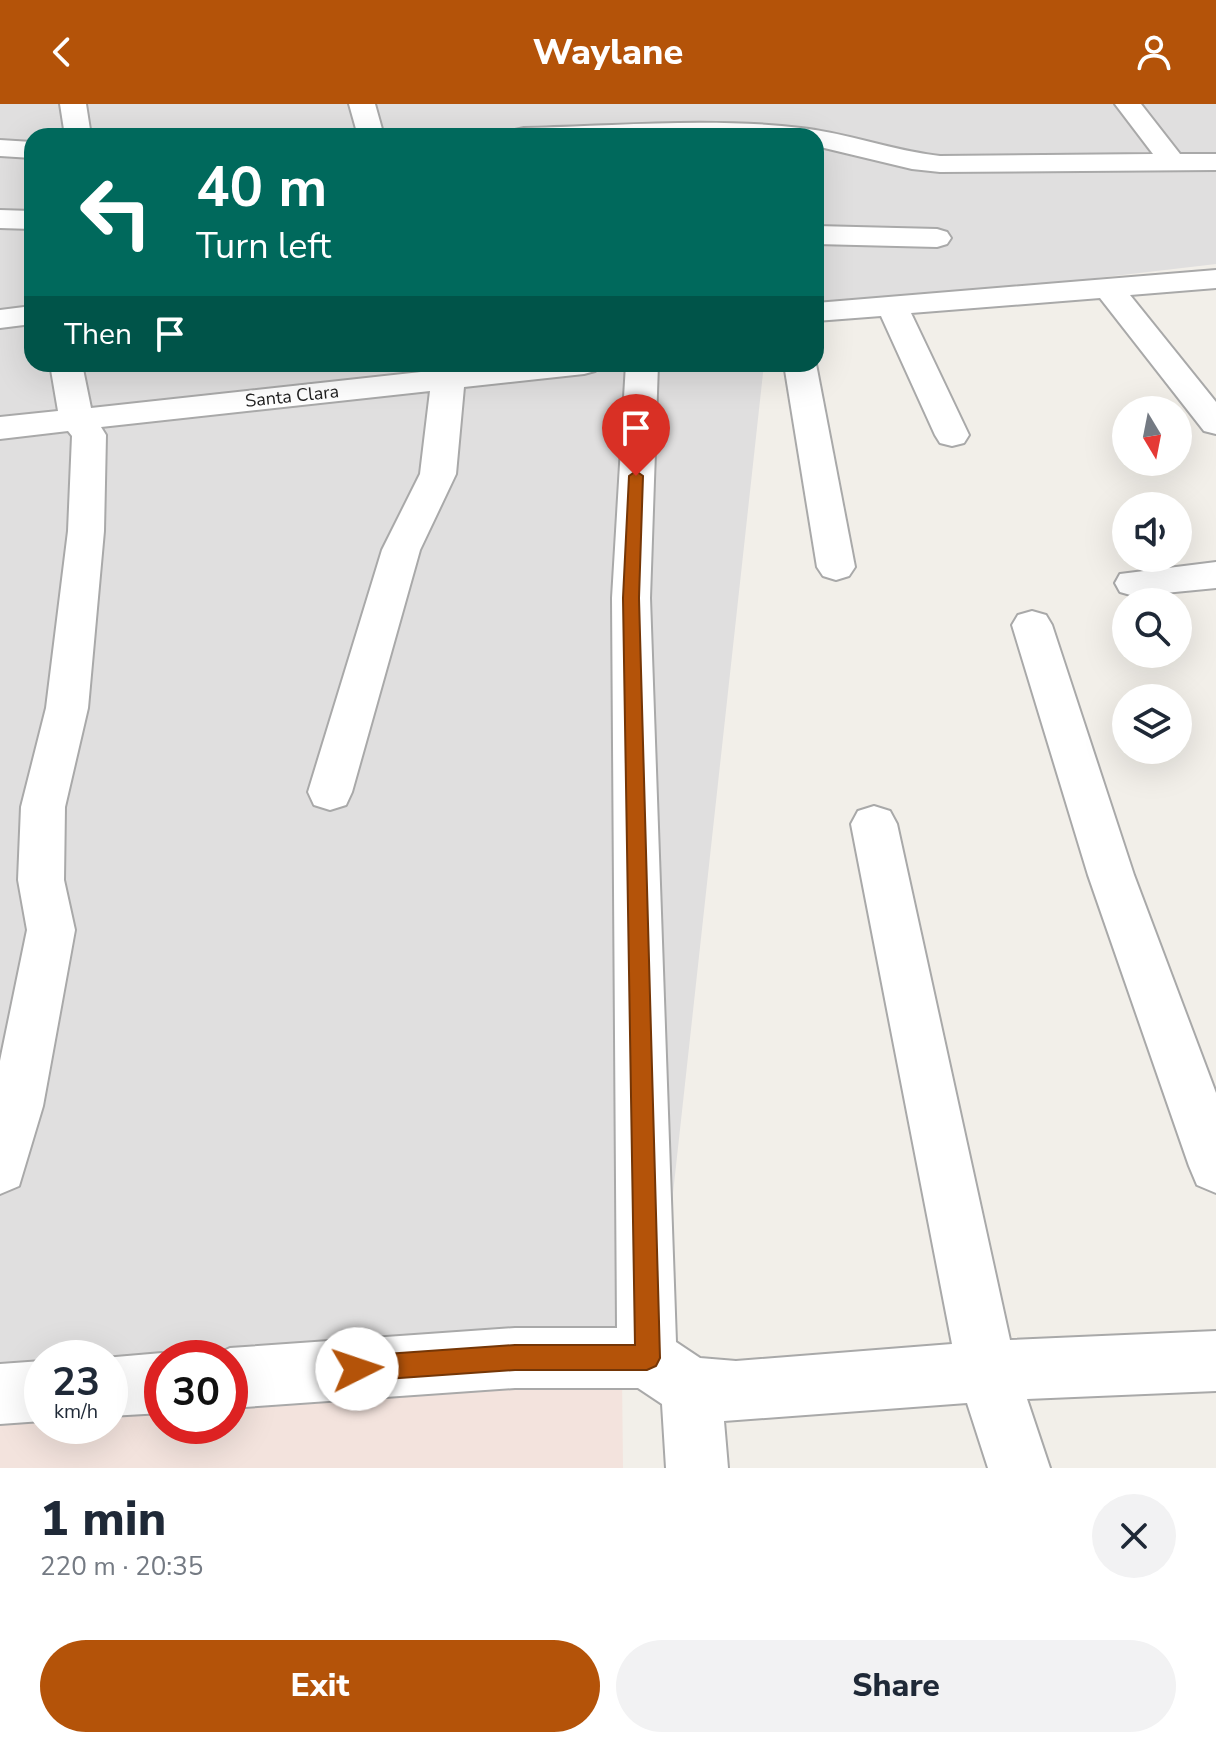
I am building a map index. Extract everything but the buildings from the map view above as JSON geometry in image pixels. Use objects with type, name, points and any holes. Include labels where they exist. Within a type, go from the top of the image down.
[{"type":"street","points":[[73,104],[77,128]]},
{"type":"street","points":[[362,104],[368,128]]},
{"type":"street","points":[[727,128],[729,104]]},
{"type":"street","points":[[1128,104],[1172,162]]},
{"type":"street","points":[[824,140],[912,161],[940,164],[1216,162]]},
{"type":"street","points":[[0,148],[24,150]]},
{"type":"street","points":[[0,219],[24,220]]},
{"type":"street","points":[[824,235],[937,238]]},
{"type":"street","points":[[824,311],[1216,279]]},
{"type":"street","points":[[1108,288],[1216,424]]},
{"type":"street","points":[[892,305],[952,435]]},
{"type":"street","points":[[0,319],[24,316]]},
{"type":"street","points":[[0,1167],[17,1106],[51,930],[41,880],[43,807],[67,708],[86,531],[89,435],[76,418],[67,372]]},
{"type":"street","name":"Santa Clara","points":[[0,428],[448,380],[487,372]]},
{"type":"street","points":[[642,372],[631,598],[669,1373],[697,1468]]},
{"type":"street","points":[[801,372],[836,567]]},
{"type":"street","points":[[330,792],[401,550],[438,474],[448,380]]},
{"type":"street","points":[[1134,583],[1216,575]]},
{"type":"street","points":[[1032,625],[1111,875],[1216,1166]]},
{"type":"street","points":[[874,824],[987,1371],[1019,1468]]},
{"type":"street","points":[[248,1377],[515,1358],[669,1373],[736,1391],[987,1371],[1216,1361]]},
{"type":"street","points":[[0,1394],[24,1392]]},
{"type":"shaded area","points":[[0,104],[1216,104],[1216,264],[824,310],[824,128],[24,128],[24,372],[763,372],[657,1339],[248,1356],[248,1340],[144,1340],[144,1358],[128,1358],[128,1340],[24,1340],[24,1365],[0,1366]]},
{"type":"shaded area","points":[[622,1374],[623,1468],[0,1468],[0,1413],[24,1412],[24,1444],[128,1444],[128,1405],[144,1404],[144,1444],[248,1444],[248,1398]]},
{"type":"route","points":[[357,1369],[515,1358],[647,1358],[631,598],[636,476]]}]
